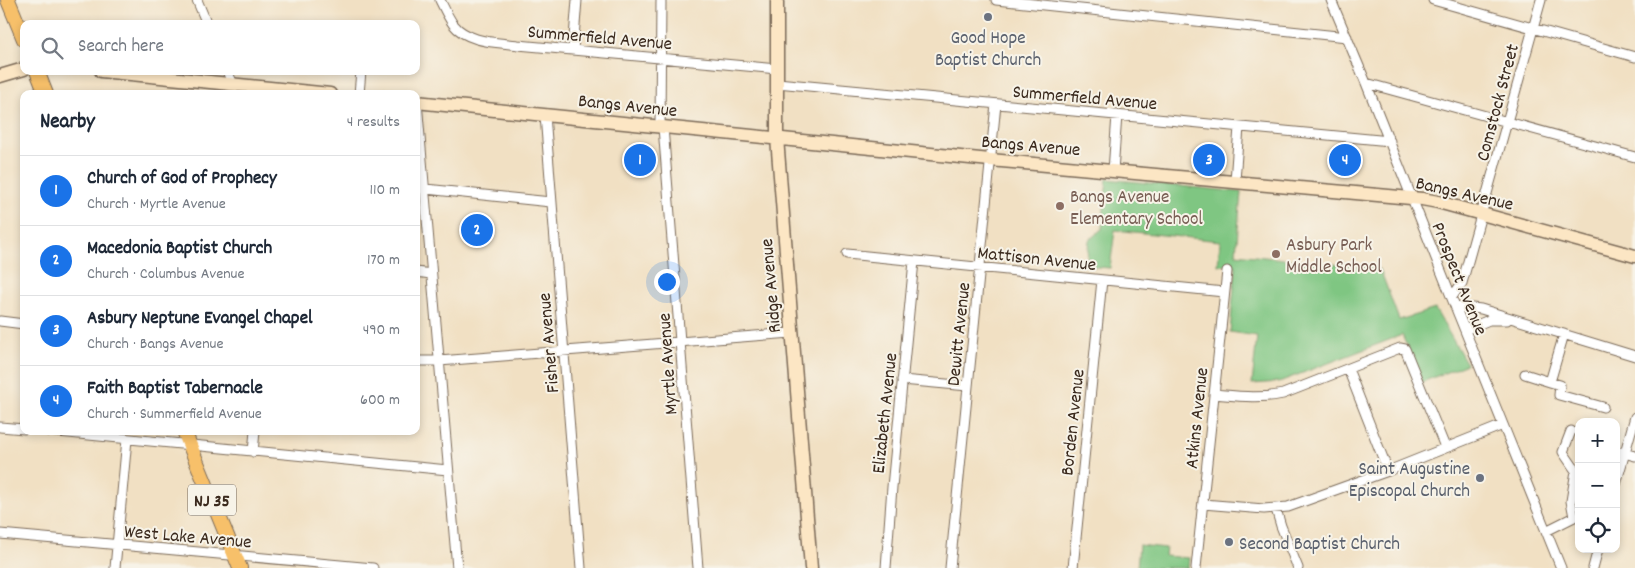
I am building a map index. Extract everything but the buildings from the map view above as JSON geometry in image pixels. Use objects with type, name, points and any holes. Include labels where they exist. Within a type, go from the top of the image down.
[{"type":"main road","points":[[8,0],[20,28]]},
{"type":"main road","points":[[39,75],[44,90]]},
{"type":"main road","name":"NJ 35","points":[[186,435],[237,562]]},
{"type":"street","points":[[197,0],[205,20]]},
{"type":"street","name":"Summerfield Avenue","points":[[440,0],[453,24],[466,35],[476,39],[518,45],[777,69]]},
{"type":"street","points":[[573,50],[577,0]]},
{"type":"street","name":"Myrtle Avenue","points":[[661,0],[662,126],[698,568]]},
{"type":"street","name":"Ridge Avenue","points":[[777,0],[777,138],[811,568]]},
{"type":"street","points":[[996,0],[1075,4],[1347,37]]},
{"type":"street","points":[[1433,0],[1635,57]]},
{"type":"street","name":"Comstock Street","points":[[1453,302],[1462,283],[1541,0]]},
{"type":"street","name":"Prospect Avenue","points":[[1333,1],[1561,568]]},
{"type":"street","points":[[0,76],[20,69]]},
{"type":"street","points":[[142,75],[276,90]]},
{"type":"street","points":[[229,75],[233,84]]},
{"type":"street","points":[[359,90],[361,75]]},
{"type":"street","name":"Summerfield Avenue","points":[[777,83],[1390,141]]},
{"type":"street","points":[[1366,83],[1635,157]]},
{"type":"street","name":"Bangs Avenue","points":[[420,102],[990,160],[1412,198],[1438,202],[1635,256]]},
{"type":"street","name":"Dewitt Avenue","points":[[950,568],[996,104]]},
{"type":"street","name":"Fisher Avenue","points":[[545,115],[581,568]]},
{"type":"street","points":[[1113,170],[1118,115]]},
{"type":"street","points":[[1235,182],[1239,127]]},
{"type":"street","points":[[457,568],[432,274],[420,189],[551,202]]},
{"type":"street","name":"Mattison Avenue","points":[[846,254],[1224,292]]},
{"type":"street","name":"Elizabeth Avenue","points":[[886,568],[914,260]]},
{"type":"street","name":"Atkins Avenue","points":[[1196,568],[1227,271]]},
{"type":"street","points":[[420,272],[432,274]]},
{"type":"street","name":"Borden Avenue","points":[[1073,568],[1102,280]]},
{"type":"street","points":[[1453,302],[1519,320],[1635,356]]},
{"type":"street","points":[[1465,330],[1480,322],[1489,320],[1519,320]]},
{"type":"street","points":[[0,321],[20,324]]},
{"type":"street","points":[[420,361],[792,333]]},
{"type":"street","points":[[1550,382],[1564,334]]},
{"type":"street","points":[[1214,394],[1268,397],[1294,390],[1400,348],[1405,349],[1444,448]]},
{"type":"street","points":[[1348,369],[1388,471]]},
{"type":"street","points":[[1525,374],[1560,384],[1559,395],[1603,407]]},
{"type":"street","points":[[902,380],[968,386]]},
{"type":"street","points":[[1635,417],[1621,452],[1635,456]]},
{"type":"street","points":[[1203,504],[1276,509],[1300,504],[1503,425]]},
{"type":"street","points":[[0,427],[20,429]]},
{"type":"street","points":[[1546,531],[1574,517],[1571,500],[1576,471],[1563,452],[1571,431]]},
{"type":"street","points":[[88,435],[448,470]]},
{"type":"street","points":[[253,452],[255,435]]},
{"type":"street","points":[[115,568],[127,439]]},
{"type":"street","points":[[1276,509],[1298,568]]},
{"type":"street","name":"West Lake Avenue","points":[[0,534],[118,545],[237,562],[373,568]]},
{"type":"street","points":[[1593,568],[1597,553]]},
{"type":"green space","points":[[1107,179],[1241,192],[1236,254],[1380,269],[1399,320],[1435,309],[1467,364],[1422,382],[1402,335],[1279,382],[1252,384],[1257,336],[1230,332],[1236,266],[1218,265],[1220,241],[1115,230],[1110,268],[1086,266],[1089,240],[1102,229]]},
{"type":"green space","points":[[1139,545],[1166,548],[1165,556],[1189,558],[1188,568],[1137,568]]},
{"type":"place","name":"Good Hope Baptist Church","points":[[988,17]]},
{"type":"place","name":"Church of God of Prophecy","points":[[640,160]]},
{"type":"place","name":"Asbury Neptune Evangel Chapel","points":[[1209,160]]},
{"type":"place","name":"Faith Baptist Tabernacle","points":[[1345,160]]},
{"type":"place","name":"Bangs Avenue Elementary School","points":[[1060,206]]},
{"type":"place","name":"Macedonia Baptist Church","points":[[477,230]]},
{"type":"place","name":"Asbury Park Middle School","points":[[1276,254]]},
{"type":"place","name":"Saint Augustine Episcopal Church","points":[[1480,478]]},
{"type":"place","name":"Second Baptist Church","points":[[1229,542]]}]
